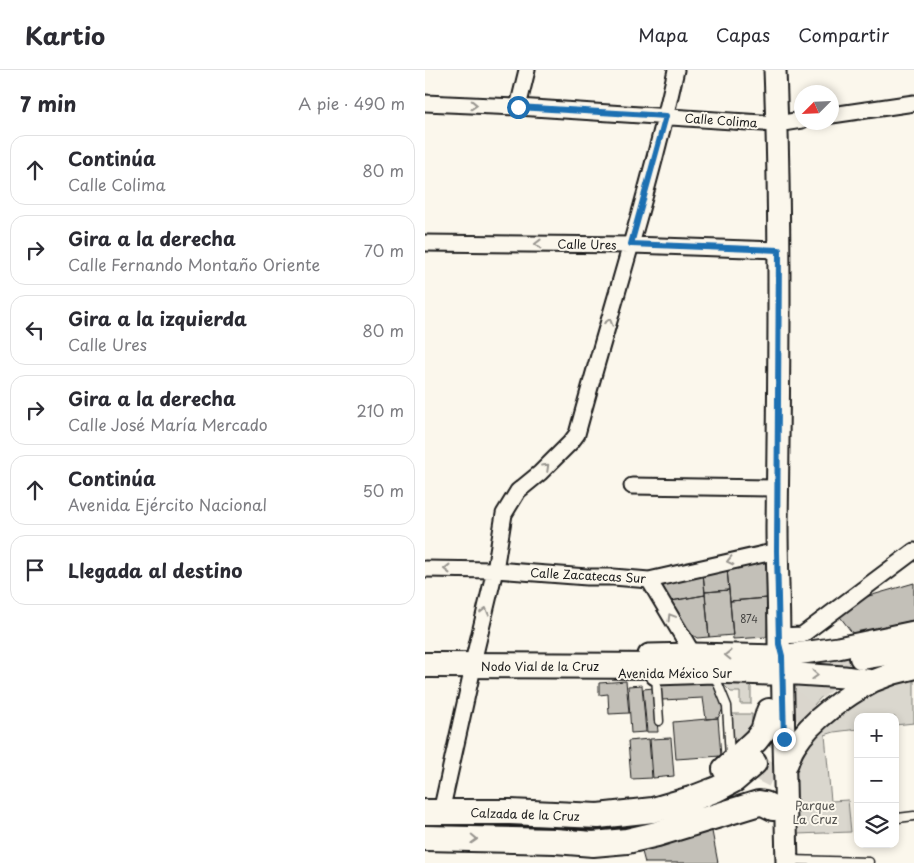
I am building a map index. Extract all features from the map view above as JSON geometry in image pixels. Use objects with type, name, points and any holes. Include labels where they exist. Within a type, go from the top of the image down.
[{"type":"main road","points":[[775,70],[779,250],[778,488],[776,656],[769,711],[773,808],[783,862]]},
{"type":"main road","name":"Avenida México Sur","points":[[430,665],[675,665],[776,656],[838,648],[914,632]]},
{"type":"main road","points":[[785,769],[796,744],[817,719],[859,688],[867,667],[899,651],[914,647]]},
{"type":"main road","points":[[776,656],[783,701],[785,769],[783,862]]},
{"type":"main road","name":"Avenida México Sur","points":[[473,665],[675,665],[713,672],[776,656],[844,677],[867,667],[894,673],[914,668]]},
{"type":"main road","points":[[867,667],[914,656]]},
{"type":"main road","name":"Nodo Vial de la Cruz","points":[[430,665],[675,665]]},
{"type":"main road","points":[[510,812],[653,797],[692,786],[714,777],[730,766],[756,740],[763,730],[769,711]]},
{"type":"main road","name":"Calzada de la Cruz","points":[[433,812],[510,812],[599,816],[625,814],[653,810],[691,799],[717,790],[734,780],[756,772],[737,796],[718,806],[653,829],[594,838],[555,841]]},
{"type":"main road","points":[[425,838],[555,841],[593,844],[627,841],[657,834],[759,803],[773,808]]},
{"type":"street","points":[[518,107],[527,70]]},
{"type":"street","points":[[433,812],[473,665],[495,570],[504,514],[518,491],[547,466],[577,434],[666,116],[676,70]]},
{"type":"street","name":"Calle Colima","points":[[425,103],[518,107],[777,124],[794,121]]},
{"type":"street","points":[[839,114],[914,103]]},
{"type":"street","name":"Calle Ures","points":[[425,243],[631,244],[779,250]]},
{"type":"street","points":[[633,486],[778,488]]},
{"type":"street","name":"Calle Zacatecas Sur","points":[[425,569],[495,570],[649,580],[777,551]]},
{"type":"street","points":[[776,656],[802,635],[911,557]]},
{"type":"street","points":[[649,580],[675,665]]},
{"type":"lane","points":[[659,721],[675,665]]},
{"type":"lane","points":[[713,672],[727,706],[730,766]]},
{"type":"lane","points":[[899,818],[914,816]]},
{"type":"lane","points":[[783,862],[869,862]]},
{"type":"green space","points":[[861,647],[864,665],[871,669],[836,669],[792,662]]},
{"type":"green space","name":"Parque La Cruz","points":[[914,671],[914,723],[899,725],[899,713],[854,713],[854,730],[825,735],[831,801],[848,800],[851,832],[797,834],[792,772],[824,708]]},
{"type":"green space","points":[[729,680],[743,680],[751,687],[751,704],[740,704],[740,692],[731,692],[724,685]]},
{"type":"green space","points":[[799,681],[836,686],[821,697],[801,720],[796,718],[793,699],[794,691]]},
{"type":"green space","points":[[732,714],[752,714],[752,724],[736,742],[732,739]]},
{"type":"building","points":[[767,561],[768,598],[730,601],[727,569]]},
{"type":"building","points":[[727,569],[729,590],[705,592],[703,573]]},
{"type":"building","points":[[703,573],[705,595],[671,601],[660,582]]},
{"type":"building","points":[[914,583],[914,620],[853,634],[838,614],[862,598]]},
{"type":"building","points":[[729,590],[733,635],[709,637],[705,592]]},
{"type":"building","points":[[705,595],[709,637],[697,638],[690,633],[671,601]]},
{"type":"building","points":[[768,598],[767,637],[733,639],[730,601]]},
{"type":"building","points":[[626,681],[629,713],[609,714],[608,694],[599,695],[599,683]]},
{"type":"building","points":[[712,682],[724,707],[718,718],[706,719],[703,698],[662,700],[661,684]]},
{"type":"building","points":[[642,685],[646,732],[631,733],[628,686]]},
{"type":"building","points":[[654,688],[658,732],[647,732],[643,689]]},
{"type":"building","points":[[718,718],[721,756],[676,759],[673,722]]},
{"type":"building","points":[[671,738],[674,776],[653,778],[650,739]]},
{"type":"building","points":[[649,739],[652,778],[631,779],[628,741]]},
{"type":"building","points":[[711,826],[718,863],[645,863],[641,848]]},
{"type":"tunnel","points":[[788,663],[856,658]]},
{"type":"tunnel","points":[[758,781],[783,733],[803,702],[829,677],[845,669]]},
{"type":"route","points":[[518,107],[666,116],[631,244],[779,250],[777,551],[784,739]]}]
